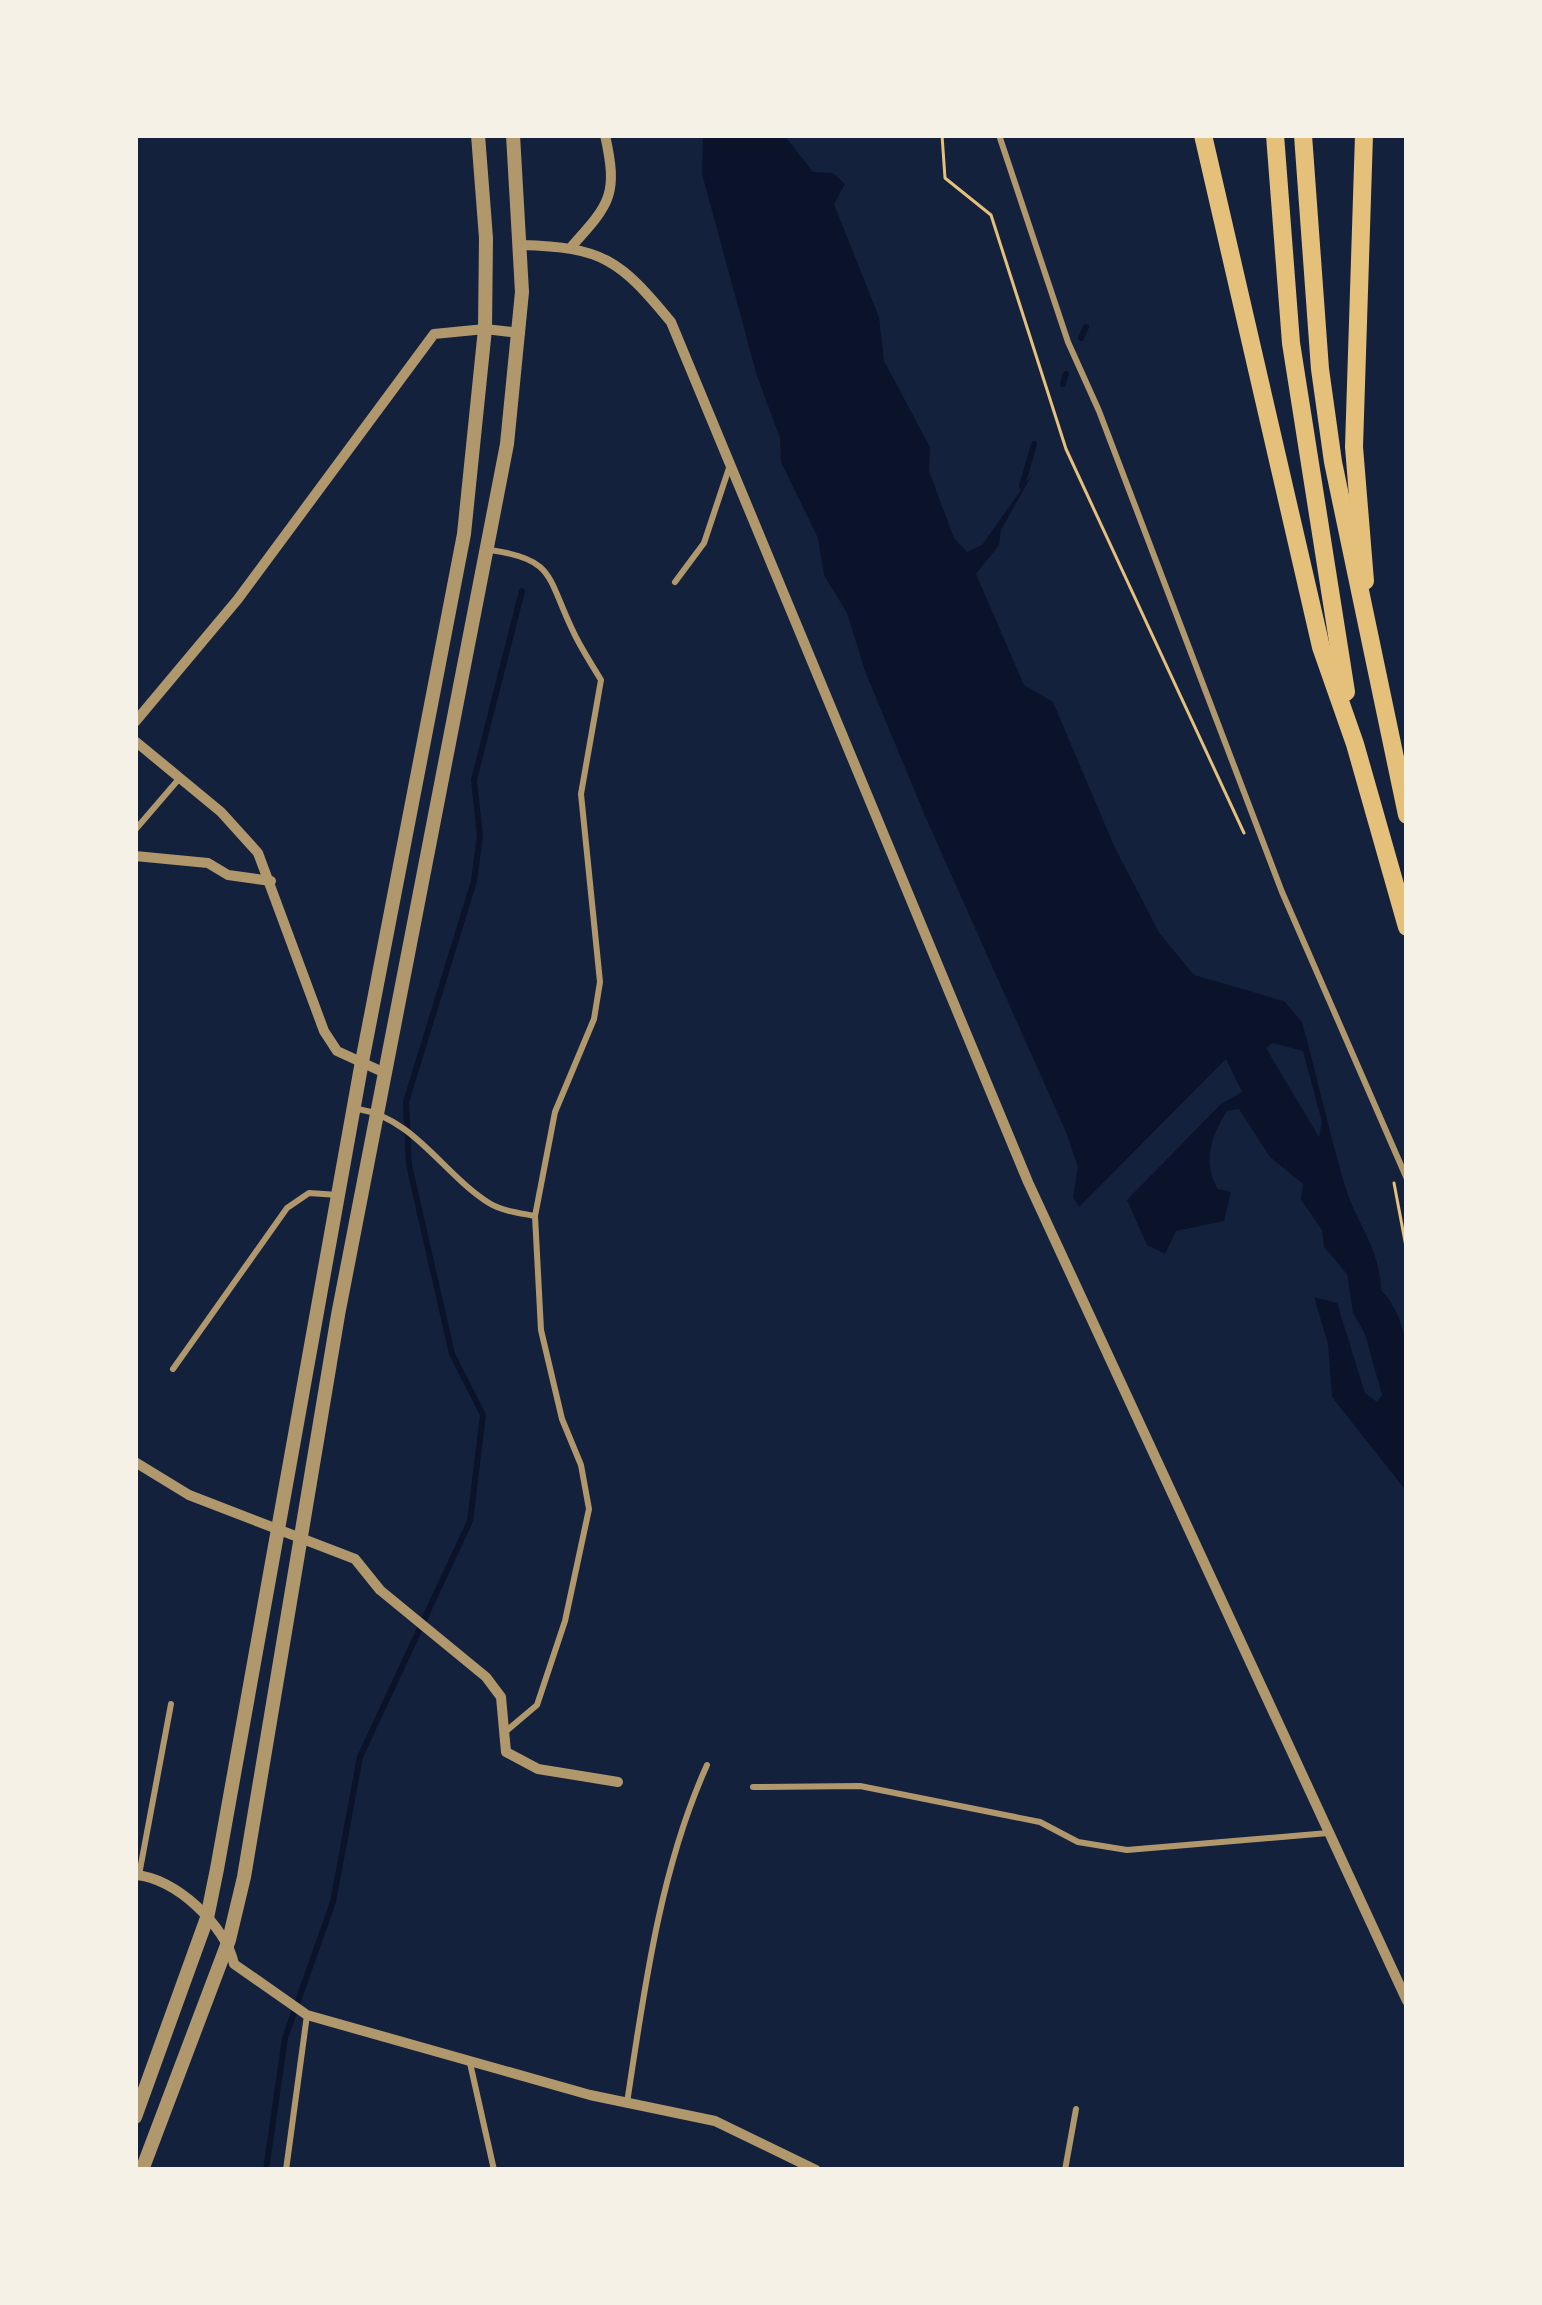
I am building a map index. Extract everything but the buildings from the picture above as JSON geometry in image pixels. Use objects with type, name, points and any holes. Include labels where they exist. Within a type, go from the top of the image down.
[{"type":"highway","points":[[1275,135],[1291,343],[1355,744]]},
{"type":"highway","points":[[1303,135],[1320,369],[1373,670],[1407,815]]},
{"type":"highway","points":[[1364,135],[1354,447],[1373,670]]},
{"type":"highway","points":[[1204,139],[1321,647],[1355,744],[1407,927]]},
{"type":"street","points":[[135,2117],[207,1918],[353,1109],[464,534],[485,329],[486,238],[478,135]]},
{"type":"street","points":[[142,2170],[229,1940],[377,1112],[507,444],[520,333],[521,245],[513,135]]},
{"type":"street","points":[[572,246],[609,205],[614,173],[605,135]]},
{"type":"street","points":[[521,245],[572,246],[608,256],[634,277],[671,322],[1028,1182],[1407,2001]]},
{"type":"street","points":[[135,722],[238,598],[434,334],[485,329],[520,333]]},
{"type":"street","points":[[135,741],[220,812],[258,853],[324,1031],[337,1052],[361,1067],[385,1073]]},
{"type":"street","points":[[135,856],[208,862],[228,874],[271,881]]},
{"type":"street","points":[[135,1462],[189,1495],[355,1559],[380,1590],[436,1634],[500,1697],[506,1752],[538,1769],[618,1782]]},
{"type":"street","points":[[137,1875],[155,1876],[207,1918],[229,1940],[234,1964],[307,2015],[627,2103],[715,2121],[816,2170]]},
{"type":"lane","points":[[999,135],[1068,342],[1099,411],[1290,910],[1407,1179]]},
{"type":"lane","points":[[675,582],[704,543],[729,468]]},
{"type":"lane","points":[[485,549],[523,554],[549,571],[572,629],[601,680],[581,794],[600,982],[594,1019],[555,1112],[535,1216],[541,1330],[562,1419],[581,1465],[589,1509],[565,1621],[537,1705],[505,1732]]},
{"type":"lane","points":[[135,830],[178,780]]},
{"type":"lane","points":[[353,1109],[377,1112],[420,1140],[451,1173],[493,1206],[535,1216]]},
{"type":"lane","points":[[173,1370],[287,1208],[309,1193],[338,1195]]},
{"type":"lane","points":[[137,1875],[171,1704]]},
{"type":"lane","points":[[627,2103],[661,1917],[692,1798],[707,1765]]},
{"type":"lane","points":[[754,1787],[860,1786],[1040,1822],[1078,1842],[1126,1850],[1328,1833]]},
{"type":"lane","points":[[286,2170],[307,2015]]},
{"type":"lane","points":[[470,2062],[494,2170]]},
{"type":"lane","points":[[1065,2170],[1076,2110]]},
{"type":"path","points":[[942,135],[945,178],[991,215],[1066,449],[1246,837]]},
{"type":"path","points":[[1392,1174],[1407,1252]]},
{"type":"water","points":[[703,135],[784,135],[813,172],[833,173],[845,184],[834,204],[879,317],[884,361],[930,447],[929,471],[954,538],[967,552],[982,545],[1033,473],[1001,530],[999,545],[976,574],[1024,685],[1053,702],[1115,848],[1160,934],[1194,975],[1284,1001],[1302,1022],[1345,1186],[1372,1248],[1381,1290],[1404,1332],[1410,1386],[1407,1492],[1332,1397],[1328,1344],[1314,1297],[1337,1303],[1365,1393],[1377,1402],[1382,1395],[1365,1334],[1353,1313],[1347,1274],[1324,1247],[1322,1230],[1301,1200],[1303,1184],[1270,1157],[1239,1109],[1227,1111],[1210,1150],[1210,1169],[1218,1189],[1231,1192],[1224,1221],[1176,1231],[1165,1254],[1147,1245],[1127,1200],[1221,1104],[1242,1092],[1226,1059],[1079,1207],[1073,1197],[1078,1167],[1066,1132],[925,816],[865,671],[847,613],[824,575],[818,538],[781,462],[780,438],[757,376],[702,174]],"holes":[[[1272,1043],[1303,1051],[1322,1122],[1319,1137],[1266,1048]]]},
{"type":"waterway","points":[[1081,338],[1086,327]]},
{"type":"waterway","points":[[1063,384],[1066,374]]},
{"type":"waterway","points":[[1022,486],[1034,444]]},
{"type":"waterway","points":[[266,2170],[285,2038],[333,1902],[360,1757],[470,1521],[483,1415],[452,1354],[409,1165],[406,1102],[474,881],[480,836],[474,780],[522,591]]}]
